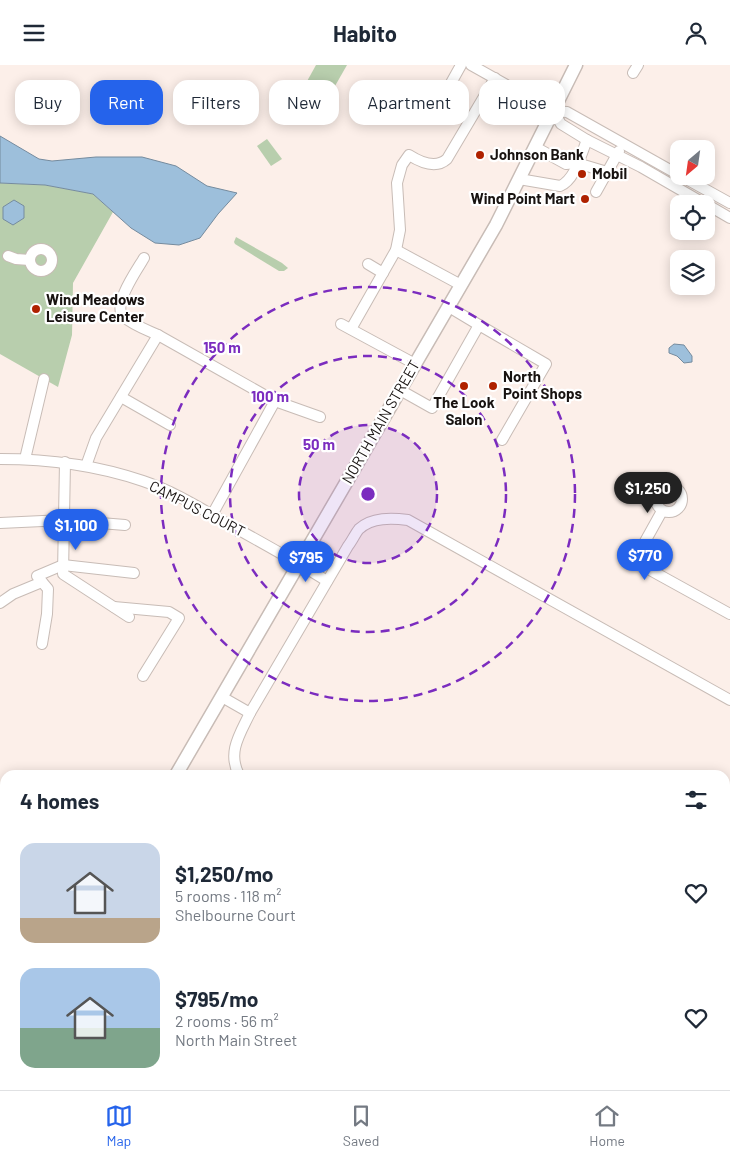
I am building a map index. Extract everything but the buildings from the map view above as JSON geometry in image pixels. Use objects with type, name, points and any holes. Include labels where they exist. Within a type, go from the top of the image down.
[{"type":"main road","name":"NORTH MAIN STREET","points":[[565,87],[576,65]]},
{"type":"main road","name":"NORTH MAIN STREET","points":[[179,770],[496,225],[546,125]]},
{"type":"street","points":[[452,80],[461,65]]},
{"type":"street","points":[[471,65],[498,80]]},
{"type":"street","points":[[351,329],[396,249],[400,230],[397,183],[402,165],[409,155],[425,163],[442,163],[447,159],[494,78]]},
{"type":"street","points":[[565,112],[670,170]]},
{"type":"street","points":[[563,125],[690,195]]},
{"type":"street","points":[[519,179],[560,186],[566,184],[588,140]]},
{"type":"street","points":[[596,192],[623,143]]},
{"type":"street","points":[[535,147],[566,164],[578,163],[608,172]]},
{"type":"street","points":[[697,185],[730,203]]},
{"type":"street","points":[[715,209],[730,218]]},
{"type":"street","points":[[39,249],[47,250],[53,259],[53,263],[49,269],[42,272],[35,270],[30,264],[30,260],[32,253],[35,251],[39,249]]},
{"type":"street","points":[[396,249],[461,285]]},
{"type":"street","points":[[8,257],[30,260]]},
{"type":"street","points":[[144,258],[120,300],[119,309],[123,316],[274,401],[320,417]]},
{"type":"street","points":[[368,264],[383,273]]},
{"type":"street","points":[[449,307],[546,364],[502,440]]},
{"type":"street","points":[[341,324],[415,364]]},
{"type":"street","points":[[400,390],[432,408],[479,325]]},
{"type":"street","points":[[86,466],[96,438],[158,335]]},
{"type":"street","points":[[25,459],[44,379]]},
{"type":"street","points":[[121,397],[170,425]]},
{"type":"street","points":[[212,515],[274,401]]},
{"type":"street","name":"CAMPUS COURT","points":[[0,459],[65,462],[144,481],[170,492],[327,581]]},
{"type":"street","points":[[65,462],[63,574],[129,617]]},
{"type":"street","points":[[662,511],[642,547],[640,560],[652,571],[730,614]]},
{"type":"street","points":[[237,770],[233,756],[239,735],[327,581],[360,529],[373,521],[392,518],[408,520],[730,699]]},
{"type":"street","points":[[0,523],[64,520],[125,525]]},
{"type":"street","points":[[0,603],[63,565],[134,573]]},
{"type":"street","points":[[39,579],[48,589],[47,614],[42,644]]},
{"type":"street","points":[[114,607],[169,612],[179,618],[143,676]]},
{"type":"street","points":[[222,697],[250,713]]},
{"type":"green space","points":[[316,65],[347,65],[338,80],[308,80]]},
{"type":"green space","points":[[267,139],[282,159],[271,166],[257,146]]},
{"type":"green space","name":"Wind Meadows Leisure Center","points":[[0,183],[45,185],[93,194],[113,212],[73,283],[72,335],[58,387],[0,354]]},
{"type":"green space","points":[[236,237],[288,268],[284,271],[279,271],[235,244]]},
{"type":"water","points":[[0,136],[39,159],[52,161],[96,157],[142,157],[176,166],[207,186],[237,193],[200,238],[179,245],[155,243],[131,228],[93,194],[45,185],[0,183]]},
{"type":"water","points":[[14,200],[24,206],[24,218],[13,225],[3,219],[3,207]]},
{"type":"water","points":[[674,344],[684,345],[692,356],[692,362],[684,363],[677,356],[669,353],[669,348]]},
{"type":"place","name":"Johnson Bank","points":[[480,155]]},
{"type":"place","name":"Mobil","points":[[582,174]]},
{"type":"place","name":"Wind Point Mart","points":[[585,199]]},
{"type":"place","name":"Wind Meadows Leisure Center","points":[[36,309]]},
{"type":"place","name":"The Look Salon","points":[[464,386]]},
{"type":"place","name":"North Point Shops","points":[[493,386]]}]
